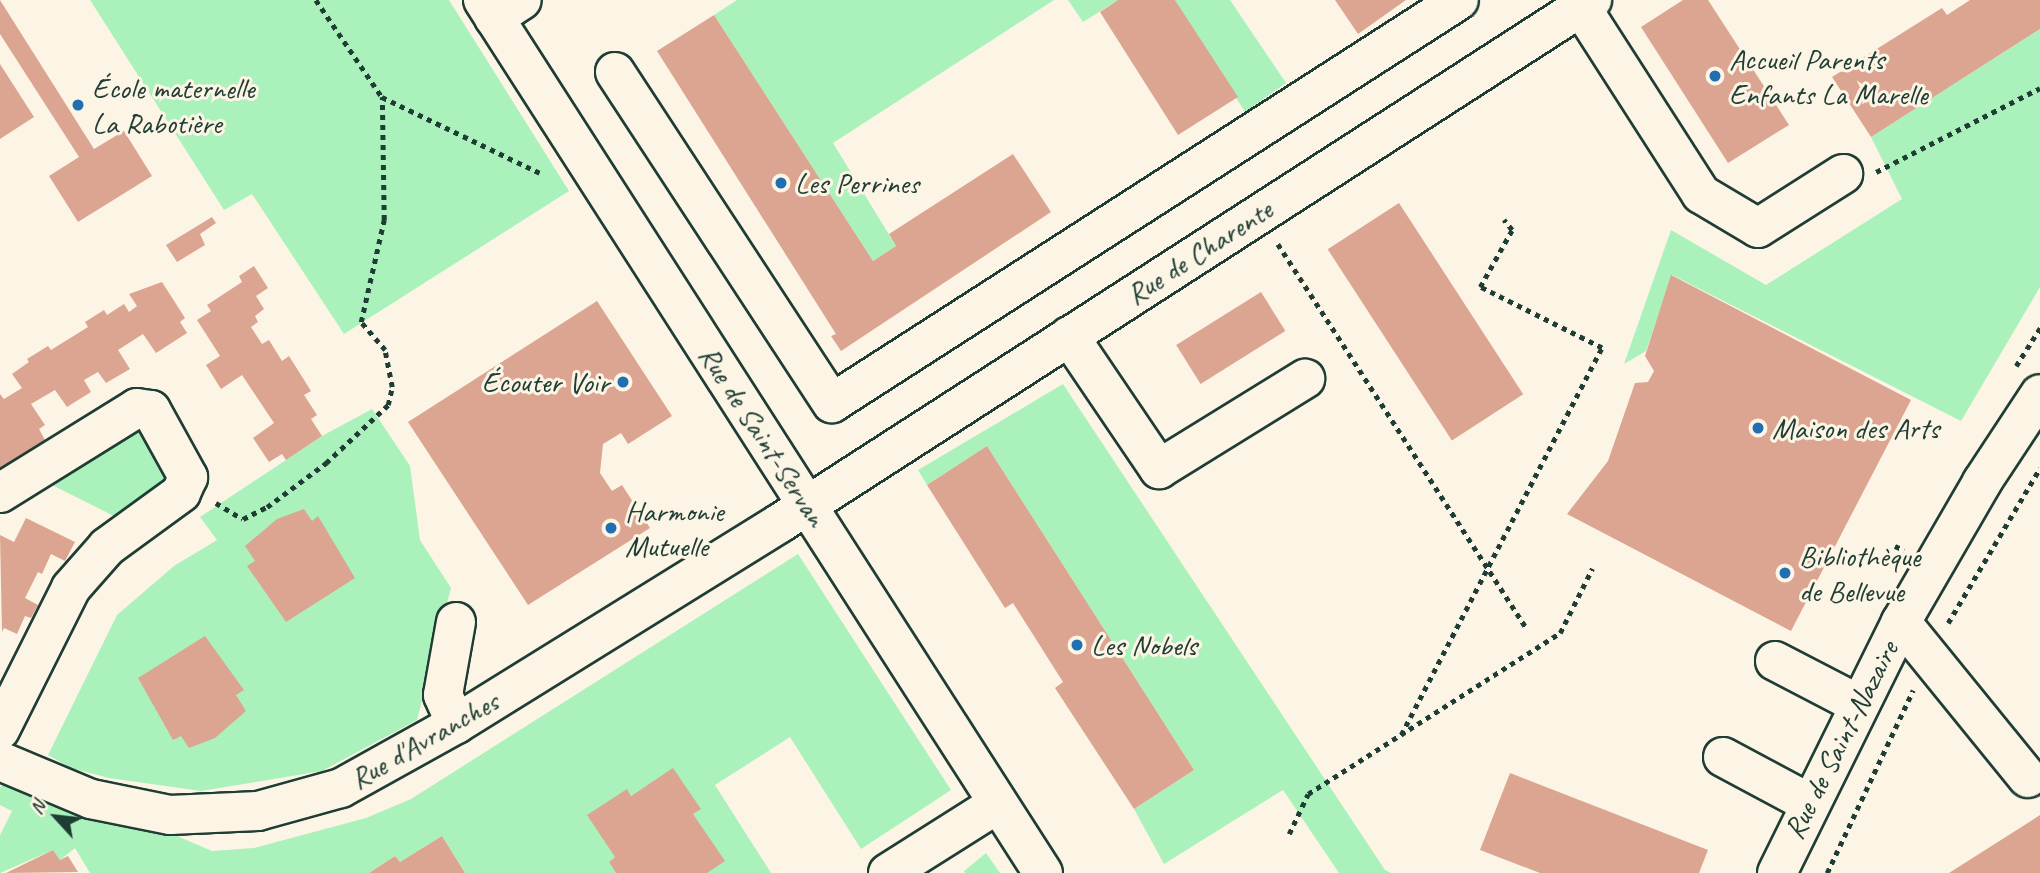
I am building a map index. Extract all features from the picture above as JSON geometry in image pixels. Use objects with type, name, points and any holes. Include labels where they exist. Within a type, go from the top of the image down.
[{"type":"street","points":[[615,72],[832,403],[1459,0]]},
{"type":"street","name":"Rue de Saint-Servan","points":[[499,6],[807,505],[1043,873]]},
{"type":"street","points":[[1571,6],[1701,194],[1758,228],[1843,174]]},
{"type":"street","name":"Rue de Charente","points":[[807,505],[1259,214],[1571,6]]},
{"type":"street","points":[[1069,336],[1158,469],[1305,379]]},
{"type":"street","name":"Rue de Saint-Nazaire","points":[[1777,873],[1809,803],[1901,622],[2040,394]]},
{"type":"street","points":[[0,493],[136,408],[151,410],[186,469],[186,485],[84,571],[60,606],[0,730]]},
{"type":"street","name":"Rue d'Avranches","points":[[0,761],[65,790],[113,805],[170,815],[226,815],[286,805],[341,788],[456,724],[807,505]]},
{"type":"street","points":[[456,622],[443,695],[456,724]]},
{"type":"street","points":[[1901,622],[2028,778]]},
{"type":"street","points":[[1775,662],[1858,704]]},
{"type":"street","points":[[1723,757],[1809,803]]},
{"type":"street","points":[[888,873],[997,804]]},
{"type":"path","points":[[316,0],[382,97],[540,173]]},
{"type":"path","points":[[1843,174],[1876,172],[2040,88]]},
{"type":"path","points":[[186,485],[243,519],[326,463],[388,405],[392,387],[385,350],[361,322],[384,220],[382,97]]},
{"type":"path","points":[[1259,214],[1526,628]]},
{"type":"path","points":[[1401,735],[1602,348],[1480,287],[1512,230],[1504,220]]},
{"type":"path","points":[[1289,834],[1308,794],[1560,633],[1592,569]]},
{"type":"green space","points":[[90,0],[449,0],[569,191],[344,334],[252,194],[224,210]]},
{"type":"green space","points":[[737,0],[1054,0],[833,143],[896,246],[873,261],[714,15]]},
{"type":"green space","points":[[1068,0],[1118,0],[1083,22]]},
{"type":"green space","points":[[1175,0],[1230,0],[1286,83],[1245,112]]},
{"type":"green space","points":[[2040,29],[2040,287],[1961,421],[1672,275],[1646,351],[1624,364],[1671,230],[1766,285],[1902,199],[1871,137]]},
{"type":"green space","points":[[1063,384],[1385,870],[1391,873],[1339,873],[1283,790],[1164,864],[1134,809],[1194,770],[987,446],[927,485],[918,470]]},
{"type":"green space","points":[[372,409],[410,466],[420,540],[451,588],[417,720],[322,771],[201,791],[109,778],[71,768],[48,755],[117,615],[174,566],[217,540],[200,517],[322,436]]},
{"type":"green space","points":[[138,427],[173,481],[118,518],[52,485]]},
{"type":"green space","points":[[798,554],[951,790],[861,849],[790,737],[715,785],[771,873],[707,873],[693,814],[700,809],[673,769],[631,796],[627,790],[615,857],[609,862],[616,873],[465,873],[442,836],[400,862],[395,856],[369,873],[90,873],[75,848],[60,860],[53,850],[0,873],[0,835],[12,811],[0,805],[0,787],[5,784],[54,807],[170,833],[212,851],[254,848],[366,818],[411,799]]},
{"type":"green space","points":[[986,853],[1000,873],[965,873],[964,871]]},
{"type":"building","points":[[0,0],[94,149],[124,131],[152,176],[78,222],[49,176],[79,157],[0,34]]},
{"type":"building","points":[[1118,0],[1175,0],[1238,97],[1178,135],[1100,12]]},
{"type":"building","points":[[1335,0],[1406,0],[1358,34]]},
{"type":"building","name":"Accueil Parents Enfants La Marelle","points":[[1683,0],[1708,0],[1789,125],[1728,163],[1641,27]]},
{"type":"building","points":[[1970,0],[2040,0],[2040,29],[1871,137],[1832,77],[1942,8],[1947,15]]},
{"type":"building","name":"Les Perrines","points":[[714,15],[873,261],[896,246],[889,234],[1013,154],[1051,212],[841,351],[831,336],[836,334],[657,51]]},
{"type":"building","points":[[0,64],[34,117],[0,139]]},
{"type":"building","points":[[1399,203],[1523,394],[1452,441],[1328,249]]},
{"type":"building","points":[[212,217],[216,223],[200,234],[205,245],[177,262],[166,245]]},
{"type":"building","points":[[254,266],[268,288],[256,296],[264,309],[255,316],[258,322],[251,327],[262,344],[269,340],[282,361],[289,356],[311,391],[304,395],[317,415],[311,419],[322,436],[286,460],[282,454],[269,462],[253,438],[274,423],[242,375],[221,389],[206,365],[220,356],[197,320],[211,311],[207,305],[242,282],[239,276]]},
{"type":"building","name":"Maison des Arts","points":[[1671,275],[1911,400],[1791,631],[1567,514],[1608,461],[1635,383],[1648,382],[1654,371],[1645,356]]},
{"type":"building","points":[[162,282],[185,318],[180,322],[187,333],[156,353],[143,334],[118,350],[130,369],[106,383],[98,372],[84,380],[91,392],[67,407],[55,390],[31,404],[45,425],[39,429],[46,442],[0,472],[0,394],[4,399],[22,388],[12,374],[29,362],[27,359],[48,346],[51,350],[88,327],[85,322],[104,310],[107,315],[124,304],[129,312],[137,306],[129,294]]},
{"type":"building","points":[[1261,292],[1285,331],[1201,384],[1176,345]]},
{"type":"building","points":[[597,301],[672,416],[628,444],[621,433],[603,444],[600,473],[612,491],[622,485],[650,528],[528,605],[408,422]]},
{"type":"building","name":"Les Nobels","points":[[987,446],[1194,770],[1134,809],[1055,688],[1063,682],[1013,603],[1005,608],[927,485]]},
{"type":"building","points":[[304,509],[312,521],[318,516],[355,578],[286,622],[247,566],[255,561],[245,546],[277,519]]},
{"type":"building","points":[[26,518],[75,542],[65,561],[51,554],[42,574],[38,572],[25,598],[38,605],[31,618],[25,616],[17,634],[4,628],[2,632],[0,535],[14,542]]},
{"type":"building","points":[[205,636],[244,690],[236,695],[246,711],[215,738],[189,748],[181,736],[173,740],[138,678]]},
{"type":"building","points":[[673,768],[701,809],[693,814],[725,861],[707,873],[616,873],[609,862],[615,857],[587,815],[627,789],[631,796]]},
{"type":"building","points":[[1510,773],[1708,850],[1699,873],[1540,873],[1480,850]]},
{"type":"building","points":[[2040,815],[2040,873],[1949,873],[2023,826]]},
{"type":"building","points":[[442,836],[465,873],[369,873],[395,856],[400,862]]},
{"type":"building","points":[[53,850],[60,860],[68,856],[78,872],[6,873]]},
{"type":"place","name":"Accueil Parents Enfants La Marelle","points":[[1715,76]]},
{"type":"place","name":"École maternelle La Rabotière","points":[[78,105]]},
{"type":"place","name":"Les Perrines","points":[[781,183]]},
{"type":"place","name":"Écouter Voir","points":[[623,382]]},
{"type":"place","name":"Maison des Arts","points":[[1758,428]]},
{"type":"place","name":"Harmonie Mutuelle","points":[[611,528]]},
{"type":"place","name":"Bibliothèque de Bellevue","points":[[1785,573]]},
{"type":"place","name":"Les Nobels","points":[[1077,645]]}]
